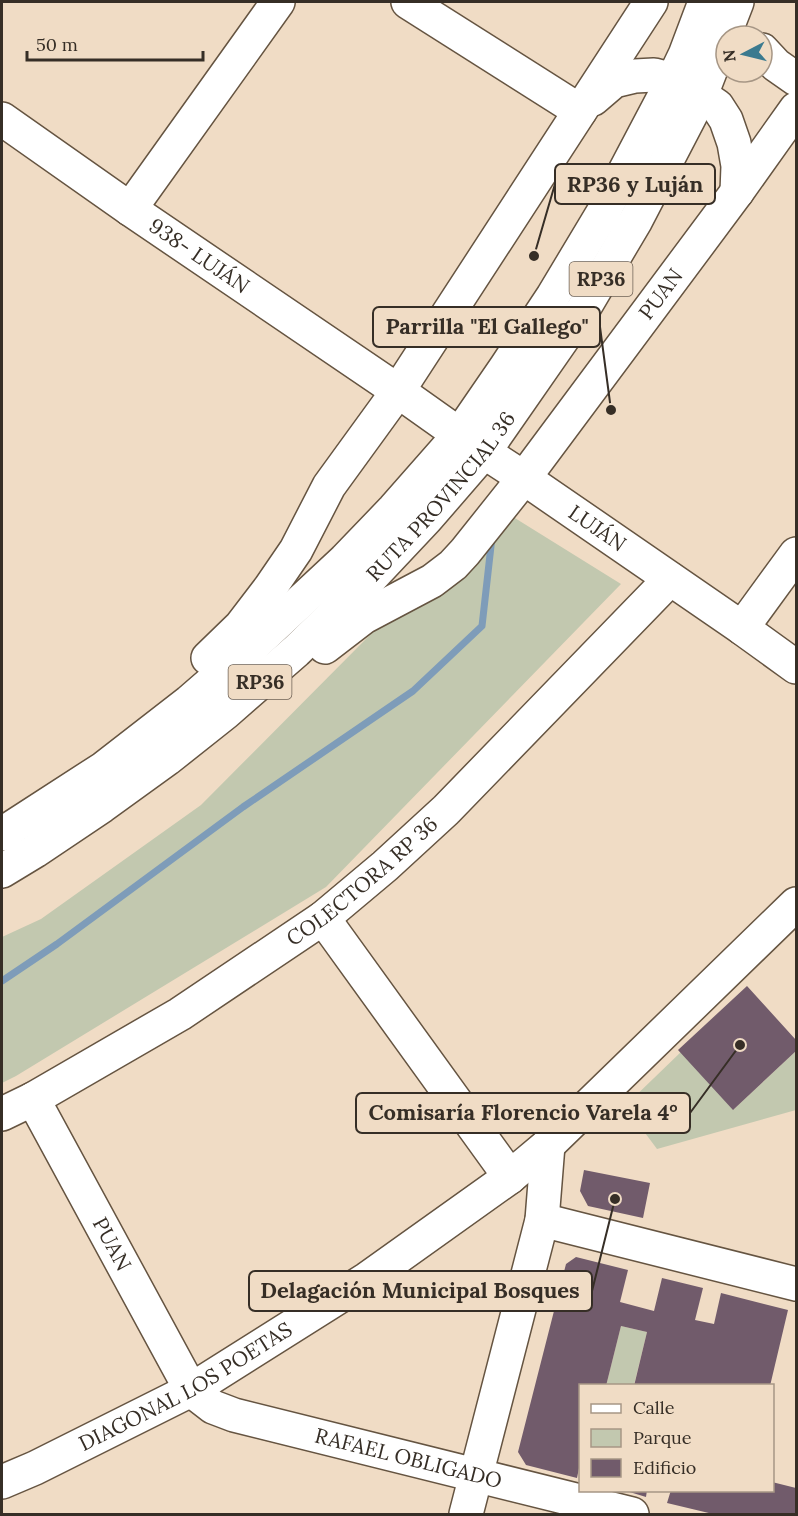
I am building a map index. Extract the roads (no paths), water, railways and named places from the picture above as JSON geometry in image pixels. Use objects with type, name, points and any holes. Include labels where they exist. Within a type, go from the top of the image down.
[{"type":"street","points":[[130,209],[278,2]]},
{"type":"street","points":[[408,2],[580,111]]},
{"type":"street","points":[[10,829],[74,763],[147,710],[241,626],[296,550],[329,486],[398,391],[651,2]]},
{"type":"street","name":"RUTA PROVINCIAL 36","points":[[687,87],[685,55],[705,2]]},
{"type":"street","name":"RUTA PROVINCIAL 36","points":[[2,871],[102,807],[225,713],[296,651],[362,587],[426,519],[472,443],[506,367],[609,201],[687,87],[737,2]]},
{"type":"street","points":[[751,2],[751,24]]},
{"type":"street","points":[[774,63],[796,79]]},
{"type":"street","points":[[580,111],[614,81],[635,76],[654,75],[687,87],[717,106],[726,120],[734,143],[738,166],[737,192]]},
{"type":"street","name":"PUAN","points":[[198,734],[234,718],[364,617],[432,581],[453,565],[524,478],[796,109]]},
{"type":"street","name":"938- LUJÁN","points":[[2,119],[398,391]]},
{"type":"street","name":"LUJÁN","points":[[398,391],[742,627],[796,667]]},
{"type":"street","name":"RUTA PROVINCIAL 36","points":[[10,829],[104,768],[189,702],[345,560],[394,509],[472,443]]},
{"type":"street","points":[[742,627],[796,554]]},
{"type":"street","name":"COLECTORA RP 36","points":[[2,1114],[33,1099],[180,1014],[323,918],[385,866],[446,810],[670,579]]},
{"type":"street","name":"DIAGONAL LOS POETAS","points":[[2,1482],[35,1468],[191,1390],[367,1279],[510,1177],[548,1144],[796,904]]},
{"type":"street","points":[[323,918],[510,1177]]},
{"type":"street","name":"PUAN","points":[[33,1099],[191,1390]]},
{"type":"street","points":[[466,1515],[542,1220],[548,1144]]},
{"type":"street","points":[[542,1220],[796,1284]]},
{"type":"street","name":"RAFAEL OBLIGADO","points":[[191,1390],[213,1407],[234,1415],[632,1515]]},
{"type":"waterway","points":[[2,981],[57,944],[243,807],[413,691],[482,626],[492,537]]},
{"type":"place","name":"RP36 y Luján","points":[[534,256]]},
{"type":"place","name":"Parrilla \"El Gallego\"","points":[[611,410]]},
{"type":"place","name":"Comisaría Florencio Varela 4°","points":[[740,1045]]},
{"type":"place","name":"Delagación Municipal Bosques","points":[[615,1199]]}]
